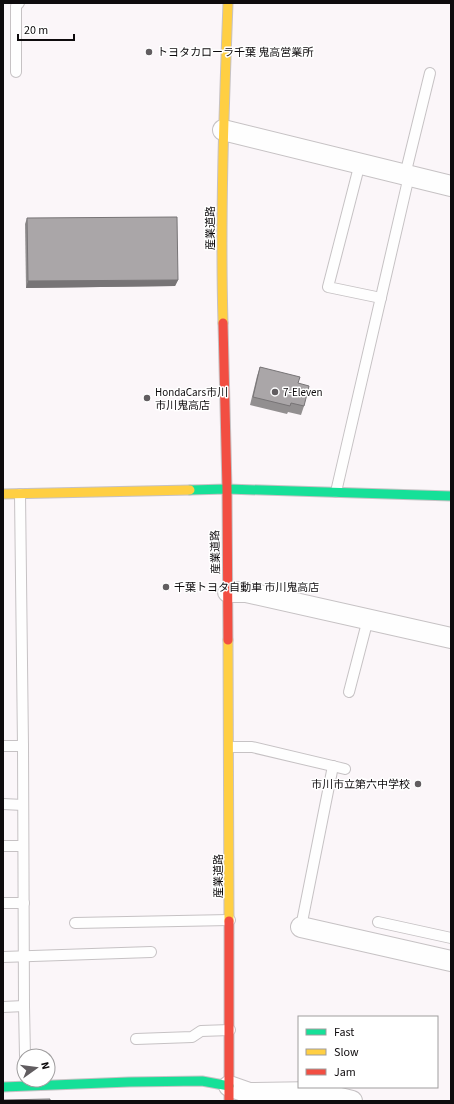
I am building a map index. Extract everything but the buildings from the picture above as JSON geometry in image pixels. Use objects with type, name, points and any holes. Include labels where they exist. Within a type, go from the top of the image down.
[{"type":"main road","name":"産業道路","points":[[228,3],[223,130],[221,245],[227,489],[230,747],[229,1094]]},
{"type":"main road","points":[[3,494],[227,489],[451,496]]},
{"type":"main road","points":[[56,1083],[202,1081],[229,1094]]},
{"type":"main road","points":[[3,1087],[16,1085]]},
{"type":"street","points":[[223,130],[451,186]]},
{"type":"street","points":[[228,592],[246,592],[451,638]]},
{"type":"street","points":[[301,927],[451,961]]},
{"type":"street","points":[[229,1094],[316,1092],[352,1101]]},
{"type":"lane","points":[[16,72],[16,6],[19,3]]},
{"type":"lane","points":[[336,492],[381,298],[430,73]]},
{"type":"lane","points":[[360,164],[328,287],[381,298]]},
{"type":"lane","points":[[20,494],[25,1048]]},
{"type":"lane","points":[[349,692],[368,619]]},
{"type":"lane","points":[[3,746],[23,746]]},
{"type":"lane","points":[[230,747],[252,747],[345,769]]},
{"type":"lane","points":[[301,927],[333,766]]},
{"type":"lane","points":[[3,804],[23,805]]},
{"type":"lane","points":[[3,846],[24,846]]},
{"type":"lane","points":[[3,903],[24,903]]},
{"type":"lane","points":[[75,923],[230,920]]},
{"type":"lane","points":[[378,922],[451,938]]},
{"type":"lane","points":[[3,957],[151,952]]},
{"type":"lane","points":[[3,1007],[24,1006]]},
{"type":"lane","points":[[136,1039],[192,1037],[201,1031],[230,1030]]},
{"type":"traffic: fast","points":[[190,490],[227,489],[451,496]]},
{"type":"traffic: fast","points":[[3,1087],[129,1082],[202,1081],[229,1086]]},
{"type":"traffic: slow","points":[[223,323],[222,203],[228,3]]},
{"type":"traffic: slow","points":[[3,494],[190,490]]},
{"type":"traffic: slow","points":[[228,640],[229,921]]},
{"type":"traffic: jam","points":[[223,323],[227,489],[228,640]]},
{"type":"traffic: jam","points":[[229,921],[229,1101]]},
{"type":"place","name":"トヨタカローラ千葉 鬼高営業所","points":[[149,52]]},
{"type":"place","name":"7-Eleven","points":[[275,392]]},
{"type":"place","name":"HondaCars市川 市川鬼高店","points":[[147,398]]},
{"type":"place","name":"千葉トヨタ自動車 市川鬼高店","points":[[166,587]]},
{"type":"place","name":"市川市立第六中学校","points":[[418,784]]}]
